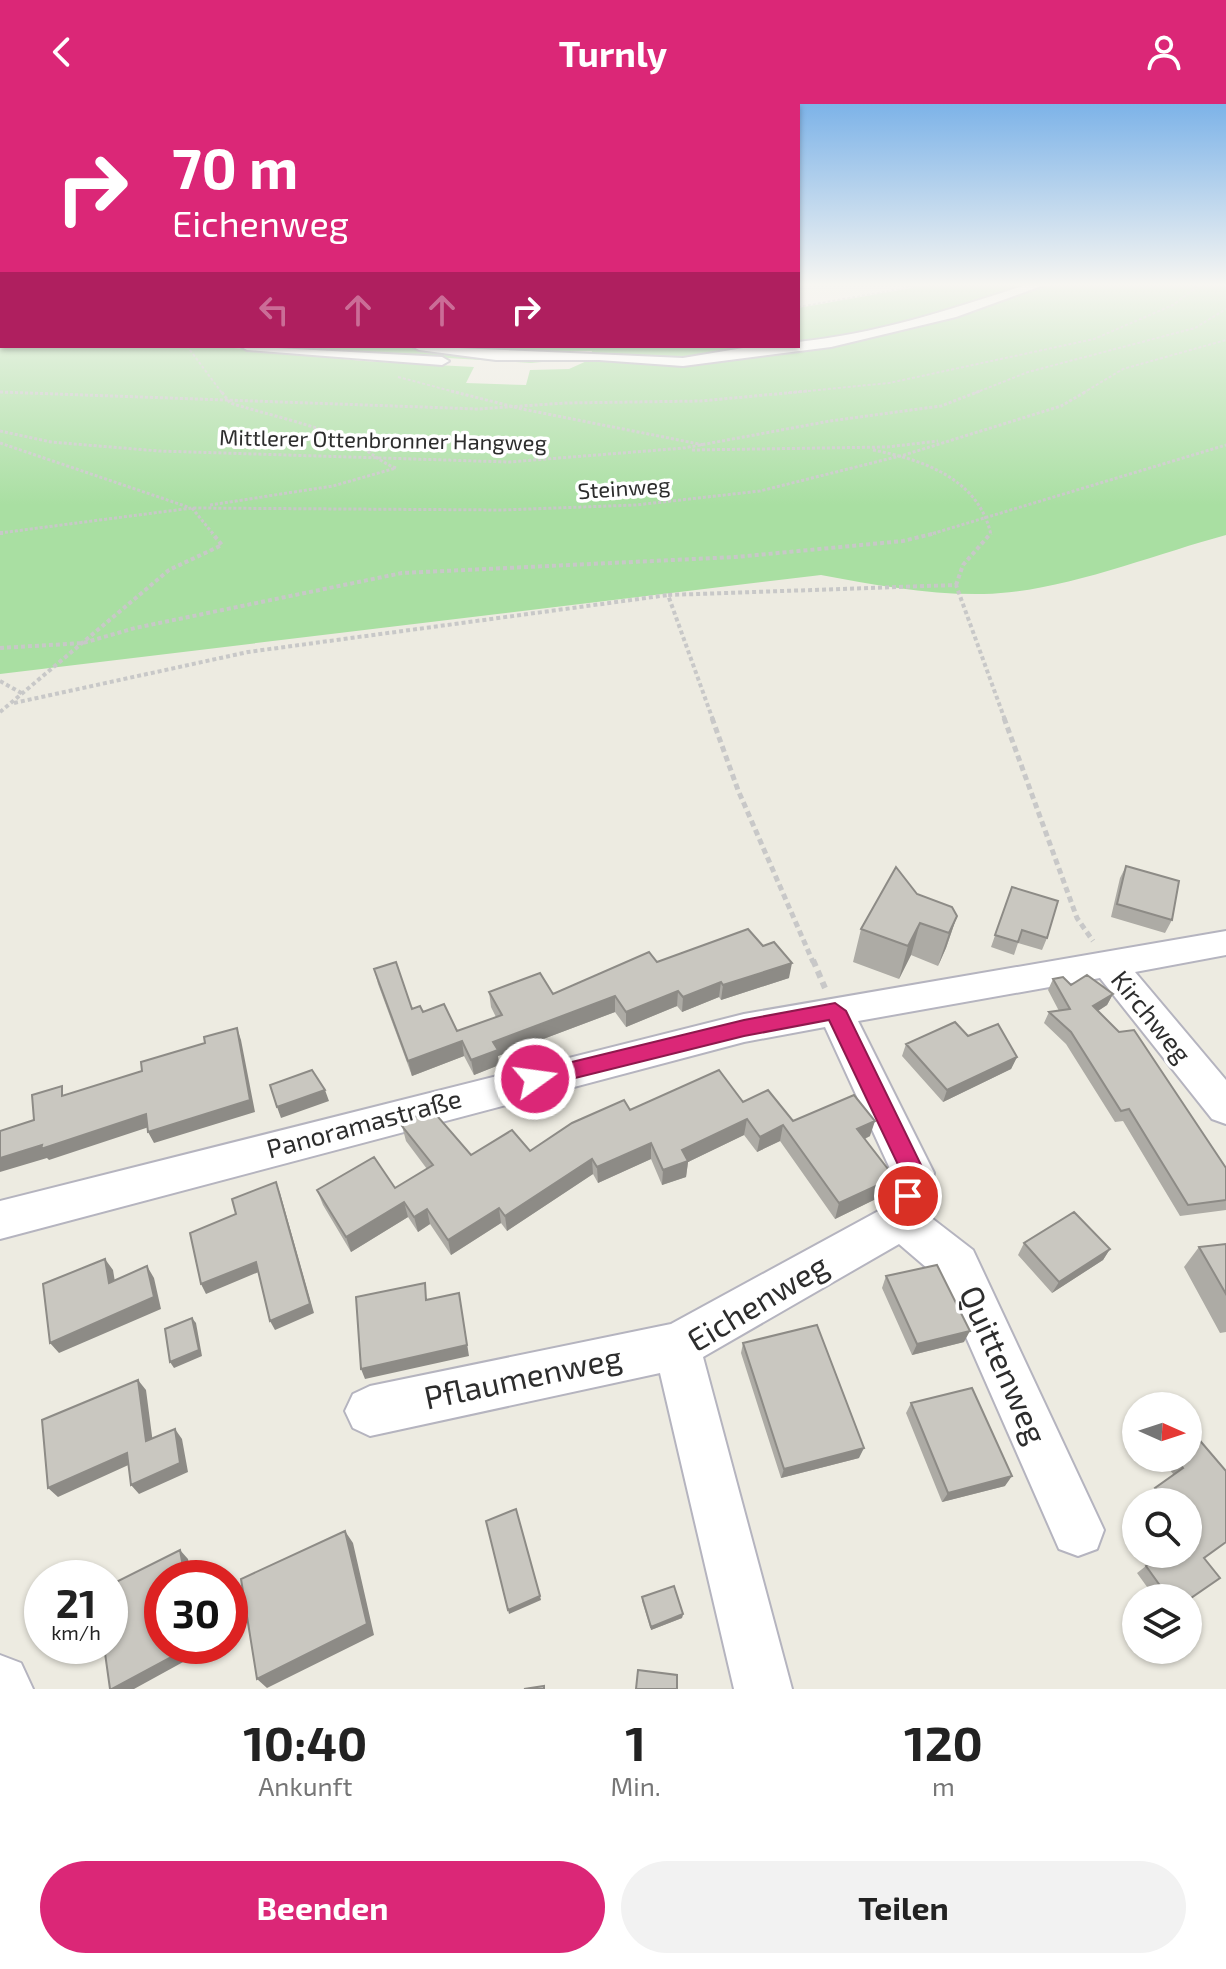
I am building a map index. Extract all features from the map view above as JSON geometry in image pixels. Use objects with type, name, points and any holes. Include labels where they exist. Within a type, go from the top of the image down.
[{"type":"street","points":[[355,357],[541,366],[571,361],[570,357]]},
{"type":"street","points":[[588,357],[683,362],[713,357]]},
{"type":"street","name":"Panoramastraße","points":[[0,1220],[535,1079],[744,1028],[1226,943]]},
{"type":"street","name":"Kirchweg","points":[[1107,962],[1226,1108]]},
{"type":"street","points":[[835,1011],[913,1173],[902,1220]]},
{"type":"street","name":"Eichenweg","points":[[763,1689],[677,1346],[902,1220]]},
{"type":"street","name":"Quittenweg","points":[[902,1220],[957,1265],[1078,1530]]},
{"type":"street","name":"Pflaumenweg","points":[[370,1411],[677,1346]]},
{"type":"path","points":[[0,443],[192,508],[333,486],[396,468],[375,460],[365,447],[337,435],[230,403],[195,357]]},
{"type":"path","points":[[355,357],[356,362],[389,375],[521,407],[705,445]]},
{"type":"path","points":[[0,392],[230,403],[521,407],[701,401],[889,383],[1010,357]]},
{"type":"path","name":"Mittlerer Ottenbronner Hangweg","points":[[0,431],[51,442],[159,451],[509,462],[684,448],[830,421],[941,406],[1028,372],[1085,357]]},
{"type":"path","name":"Steinweg","points":[[0,533],[192,508],[503,510],[636,505],[760,491],[904,455],[1061,406],[1123,369],[1166,357]]},
{"type":"path","points":[[684,448],[858,448],[950,440]]},
{"type":"path","points":[[0,648],[83,643],[135,628],[402,573],[736,557],[903,541],[988,519],[1019,505],[1118,479],[1226,445]]},
{"type":"path","points":[[858,448],[904,455],[938,467],[951,475],[988,519],[991,534],[963,565],[956,585],[1077,918],[1107,962]]},
{"type":"path","points":[[0,712],[169,570],[222,545],[192,508]]},
{"type":"path","points":[[13,703],[248,652],[668,595],[956,585]]},
{"type":"path","points":[[668,595],[738,790],[835,1011]]},
{"type":"path","points":[[0,681],[23,694]]},
{"type":"green space","points":[[0,357],[323,357],[474,367],[466,383],[526,385],[530,370],[569,369],[590,357],[1226,357],[1226,535],[1105,572],[1013,592],[963,594],[922,591],[821,575],[0,674]]},
{"type":"green space","points":[[430,357],[563,360],[531,363]]},
{"type":"building","points":[[1126,866],[1179,881],[1172,920],[1117,904]]},
{"type":"building","points":[[896,867],[917,894],[952,907],[957,916],[949,933],[920,923],[908,946],[861,929]]},
{"type":"building","points":[[1012,887],[1058,901],[1047,938],[1022,930],[1018,942],[995,935]]},
{"type":"building","points":[[748,929],[763,946],[774,942],[792,963],[723,985],[721,982],[683,997],[678,991],[626,1012],[615,996],[493,1042],[498,1050],[471,1060],[462,1041],[408,1061],[374,969],[396,962],[412,1009],[420,1006],[423,1012],[444,1004],[457,1031],[502,1015],[489,992],[540,973],[553,994],[649,952],[657,962]]},
{"type":"building","points":[[1087,975],[1113,994],[1093,1006],[1119,1032],[1134,1030],[1226,1168],[1226,1200],[1188,1205],[1129,1109],[1121,1111],[1071,1032],[1049,1012],[1070,1009],[1053,979],[1063,977],[1071,985]]},
{"type":"building","points":[[955,1022],[968,1036],[998,1024],[1017,1057],[947,1090],[906,1044]]},
{"type":"building","points":[[237,1028],[250,1100],[148,1132],[146,1114],[41,1149],[42,1145],[0,1158],[0,1131],[34,1120],[32,1095],[62,1086],[62,1096],[142,1071],[141,1062],[205,1043],[204,1037]]},
{"type":"building","points":[[312,1070],[325,1090],[277,1107],[270,1085]]},
{"type":"building","points":[[719,1070],[743,1102],[768,1090],[793,1121],[854,1095],[875,1121],[857,1129],[891,1173],[889,1180],[839,1203],[783,1125],[760,1137],[747,1119],[682,1150],[688,1161],[663,1170],[651,1143],[597,1167],[592,1159],[505,1216],[499,1208],[448,1240],[427,1209],[414,1217],[404,1202],[346,1237],[317,1190],[374,1157],[395,1188],[433,1165],[402,1126],[420,1114],[433,1111],[471,1155],[512,1130],[530,1151],[572,1123],[624,1100],[630,1110]]},
{"type":"building","points":[[276,1182],[310,1304],[270,1321],[256,1262],[201,1284],[190,1233],[236,1214],[232,1199]]},
{"type":"building","points":[[1074,1212],[1110,1249],[1059,1282],[1024,1243]]},
{"type":"building","points":[[1226,1244],[1226,1294],[1199,1247]]},
{"type":"building","points":[[105,1259],[109,1283],[147,1266],[154,1297],[50,1343],[43,1284]]},
{"type":"building","points":[[937,1265],[970,1331],[917,1344],[886,1276]]},
{"type":"building","points":[[425,1283],[426,1300],[459,1293],[467,1345],[361,1369],[356,1297]]},
{"type":"building","points":[[192,1318],[199,1350],[170,1362],[165,1329]]},
{"type":"building","points":[[817,1325],[864,1448],[784,1469],[743,1343]]},
{"type":"building","points":[[138,1380],[146,1441],[175,1429],[180,1463],[131,1485],[127,1453],[48,1488],[42,1420]]},
{"type":"building","points":[[972,1388],[1012,1476],[948,1493],[911,1403]]},
{"type":"building","points":[[1202,1443],[1226,1471],[1226,1542],[1204,1558],[1220,1578],[1202,1590],[1202,1584],[1159,1584],[1147,1568],[1202,1568],[1202,1488],[1155,1488],[1177,1472],[1202,1472]]},
{"type":"building","points":[[516,1509],[540,1596],[508,1610],[486,1521]]},
{"type":"building","points":[[345,1531],[367,1624],[257,1679],[248,1623],[248,1576]]},
{"type":"building","points":[[180,1550],[182,1560],[160,1560]]},
{"type":"building","points":[[144,1568],[144,1664],[159,1664],[110,1689],[107,1664],[128,1664],[128,1576]]},
{"type":"building","points":[[674,1586],[683,1614],[651,1627],[642,1597]]},
{"type":"building","points":[[638,1670],[677,1675],[677,1689],[636,1689]]},
{"type":"route","points":[[535,1079],[744,1028],[835,1011],[913,1173],[908,1196]]}]
